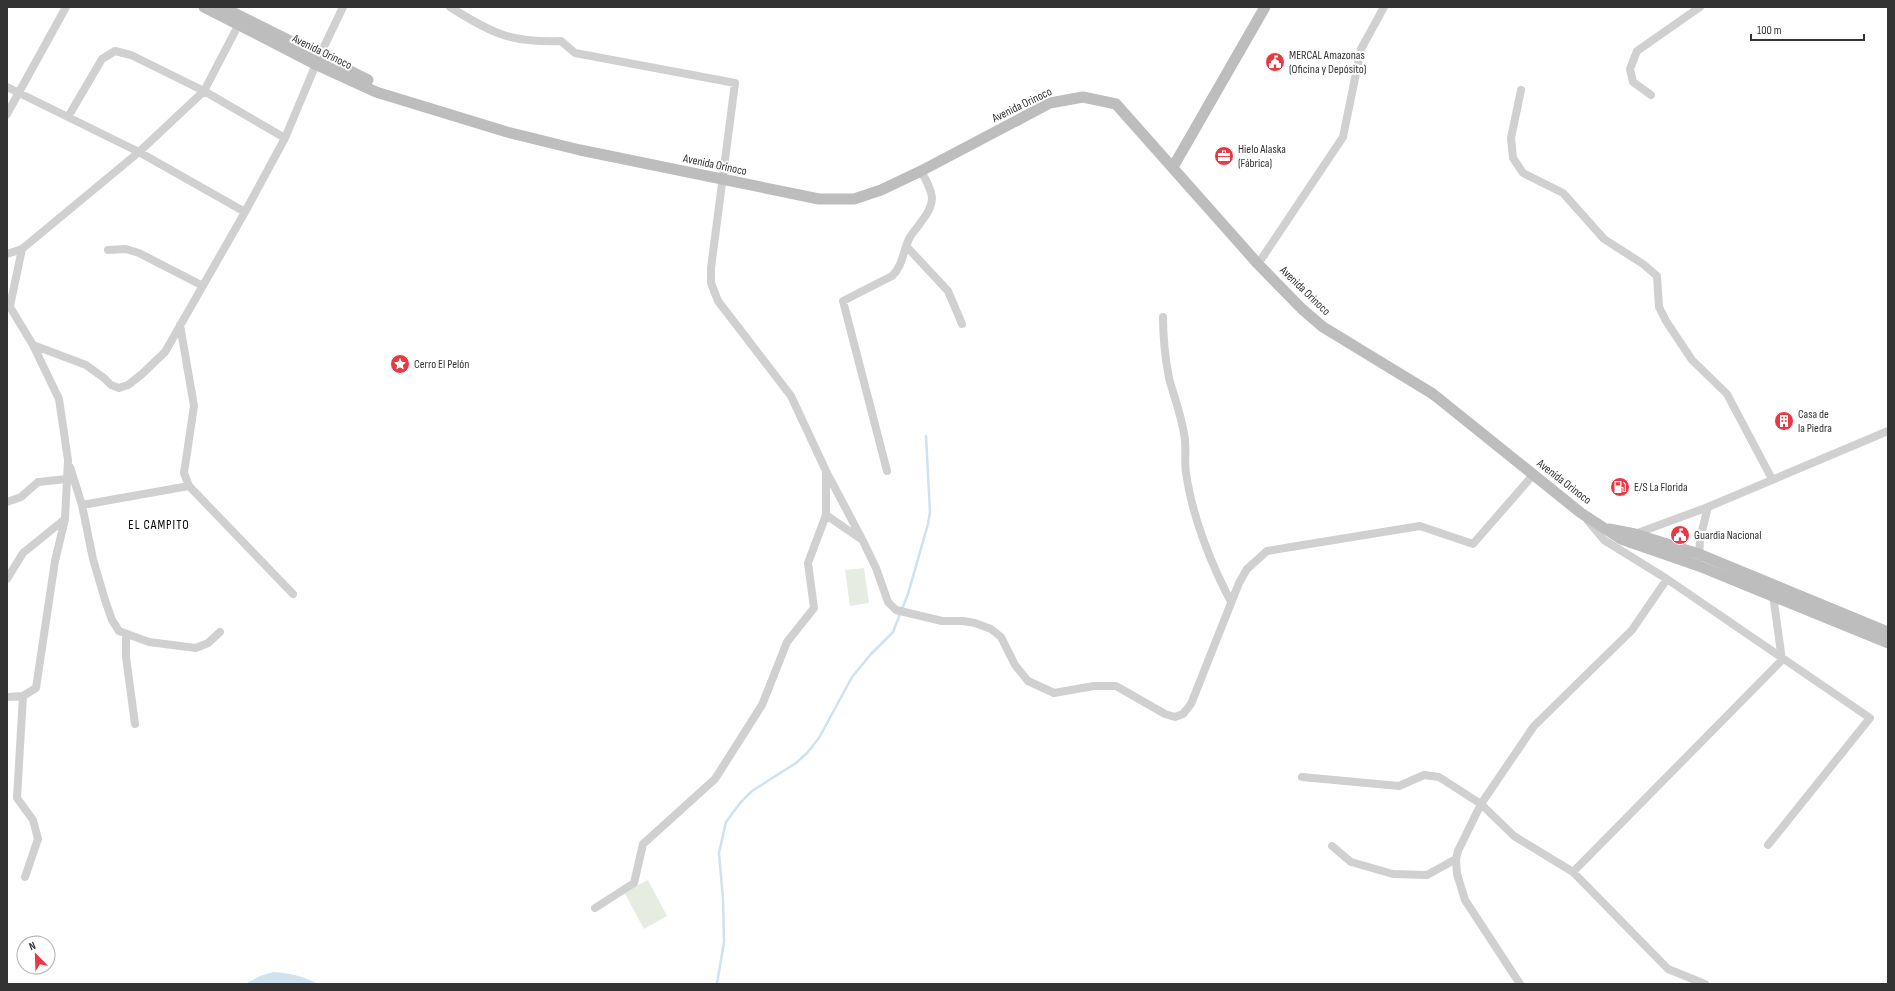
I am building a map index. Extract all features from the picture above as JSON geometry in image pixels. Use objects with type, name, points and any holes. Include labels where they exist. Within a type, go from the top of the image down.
[{"type":"main road","name":"Avenida Orinoco","points":[[204,7],[240,21],[376,92],[507,132],[573,148],[819,199],[854,199],[881,190],[921,171],[1050,103],[1068,98],[1083,97],[1116,104],[1258,264],[1302,309],[1323,327],[1433,394],[1580,513],[1621,539],[1699,566],[1888,643]]},
{"type":"main road","name":"Avenida Orinoco","points":[[222,7],[240,21]]},
{"type":"main road","points":[[1173,167],[1265,7]]},
{"type":"main road","name":"Avenida Orinoco","points":[[1604,528],[1635,534],[1699,554],[1888,632]]},
{"type":"street","points":[[7,114],[66,7]]},
{"type":"street","points":[[33,345],[86,365],[112,385],[119,388],[128,385],[165,352],[245,212],[285,138],[343,7]]},
{"type":"street","points":[[450,7],[481,26],[515,39],[536,42],[561,41],[575,53],[736,83],[711,268],[711,283],[718,301],[791,396],[826,471],[876,568],[888,602],[896,610],[942,622],[963,620],[990,628],[1001,637],[1015,665],[1028,681],[1041,688],[1054,693],[1094,686],[1116,686],[1165,714],[1175,717],[1183,714],[1191,704],[1239,582],[1247,569],[1267,551],[1420,526],[1473,544],[1533,475]]},
{"type":"street","points":[[1258,264],[1343,137],[1361,49],[1384,7]]},
{"type":"street","points":[[1651,94],[1633,82],[1630,69],[1637,51],[1700,7]]},
{"type":"street","points":[[7,254],[22,249],[139,152],[204,91],[240,21]]},
{"type":"street","points":[[68,117],[102,59],[115,51],[131,55],[204,91],[285,138]]},
{"type":"street","points":[[7,86],[139,152],[245,212]]},
{"type":"street","points":[[1521,90],[1511,138],[1513,158],[1523,173],[1563,193],[1604,239],[1643,264],[1657,276],[1659,308],[1666,321],[1692,360],[1727,394],[1772,480]]},
{"type":"street","points":[[887,471],[843,301],[892,276],[898,271],[910,236],[930,210],[932,200],[930,187],[921,171]]},
{"type":"street","points":[[906,247],[948,292],[962,324]]},
{"type":"street","points":[[22,249],[9,304],[33,345],[59,399],[68,460],[82,505],[93,559],[112,620],[119,631],[126,635],[149,642],[196,648],[208,643],[220,632]]},
{"type":"street","points":[[108,250],[126,249],[138,253],[203,286]]},
{"type":"street","points":[[1163,317],[1163,341],[1169,379],[1178,406],[1185,436],[1185,472],[1192,506],[1218,578],[1232,602]]},
{"type":"street","points":[[180,325],[194,406],[184,473],[189,486],[293,594]]},
{"type":"street","points":[[1621,539],[1708,507],[1888,431]]},
{"type":"street","points":[[7,697],[23,696],[36,688],[55,562],[65,520],[68,460]]},
{"type":"street","points":[[595,908],[634,883],[643,844],[715,779],[762,705],[787,642],[814,608],[808,563],[826,515],[826,471]]},
{"type":"street","points":[[7,502],[21,496],[38,482],[67,479]]},
{"type":"street","points":[[82,505],[189,486]]},
{"type":"street","points":[[1699,566],[1700,539],[1708,507]]},
{"type":"street","points":[[1580,513],[1604,540],[1667,579],[1782,660],[1870,718],[1768,845]]},
{"type":"street","points":[[826,515],[863,541]]},
{"type":"street","points":[[7,579],[23,553],[65,520]]},
{"type":"street","points":[[1520,984],[1465,900],[1457,874],[1456,859],[1458,851],[1481,804],[1534,726],[1632,630],[1667,579]]},
{"type":"street","points":[[1773,595],[1782,660]]},
{"type":"street","points":[[126,635],[126,657],[135,724]]},
{"type":"street","points":[[1572,872],[1782,660]]},
{"type":"street","points":[[23,696],[17,798],[34,820],[38,839],[25,878]]},
{"type":"street","points":[[1302,777],[1399,786],[1424,775],[1439,777],[1481,804],[1514,836],[1572,872],[1668,969],[1705,984]]},
{"type":"street","points":[[1332,846],[1350,862],[1393,874],[1427,875],[1456,859]]},
{"type":"shaded area","points":[[864,568],[869,603],[850,606],[845,570]]},
{"type":"shaded area","points":[[648,880],[667,916],[644,929],[624,892]]},
{"type":"water","points":[[273,972],[297,975],[318,984],[245,984],[260,976]]},
{"type":"waterway","points":[[717,984],[724,942],[723,899],[719,853],[726,822],[740,803],[752,791],[796,763],[807,753],[819,738],[852,677],[871,654],[893,632],[908,594],[928,524],[930,512],[926,436]]},
{"type":"place","name":"MERCAL Amazonas (Oficina y Depósito)","points":[[1275,62]]},
{"type":"place","name":"Hielo Alaska (Fábrica)","points":[[1224,156]]},
{"type":"place","name":"Cerro El Pelón","points":[[400,364]]},
{"type":"place","name":"Casa de la Piedra","points":[[1784,421]]},
{"type":"place","name":"E/S La Florida","points":[[1620,487]]},
{"type":"place","name":"Guardia Nacional","points":[[1680,535]]},
{"type":"district","name":"EL CAMPITO","points":[[159,525]]}]
